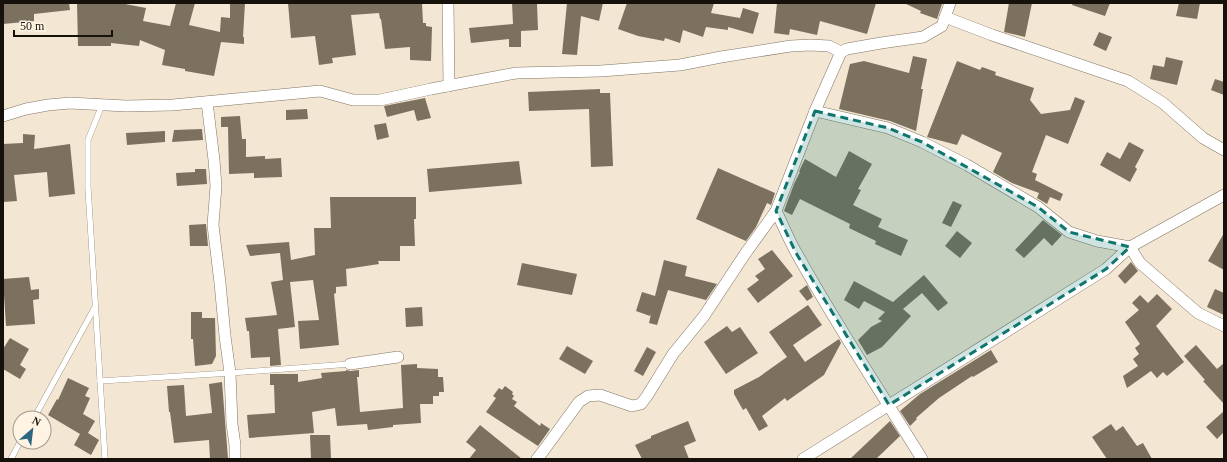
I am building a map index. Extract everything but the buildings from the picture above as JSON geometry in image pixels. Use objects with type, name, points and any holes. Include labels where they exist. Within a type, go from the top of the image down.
[{"type":"street","points":[[448,3],[448,86]]},
{"type":"street","points":[[537,459],[579,402],[588,396],[600,395],[632,406],[641,404],[647,396],[673,354],[704,316],[745,254],[776,211],[841,52],[847,49],[923,37],[942,26],[950,3]]},
{"type":"street","points":[[945,17],[992,35],[1128,81],[1163,103],[1203,138],[1224,150]]},
{"type":"street","points":[[3,116],[48,104],[70,103],[126,106],[173,105],[320,91],[353,100],[380,100],[516,73],[601,71],[680,65],[791,46],[829,46],[841,52]]},
{"type":"street","points":[[207,102],[216,186],[213,225],[230,373],[235,459]]},
{"type":"street","points":[[816,111],[888,128],[922,142],[985,175],[1038,207],[1070,232],[1097,241],[1130,247],[1140,263],[1198,313],[1224,326]]},
{"type":"street","points":[[803,459],[1106,269],[1130,247],[1224,196]]},
{"type":"street","points":[[776,211],[796,253],[862,365],[889,405],[922,459]]},
{"type":"street","points":[[350,364],[398,357]]},
{"type":"lane","points":[[102,104],[88,140],[88,188],[105,459]]},
{"type":"lane","points":[[38,410],[96,307]]},
{"type":"lane","points":[[100,381],[350,364]]},
{"type":"lane","points":[[11,459],[16,450]]},
{"type":"highlighted area","points":[[815,111],[888,128],[922,142],[1038,207],[1069,232],[1130,247],[1106,269],[889,405],[796,253],[776,211]]}]
